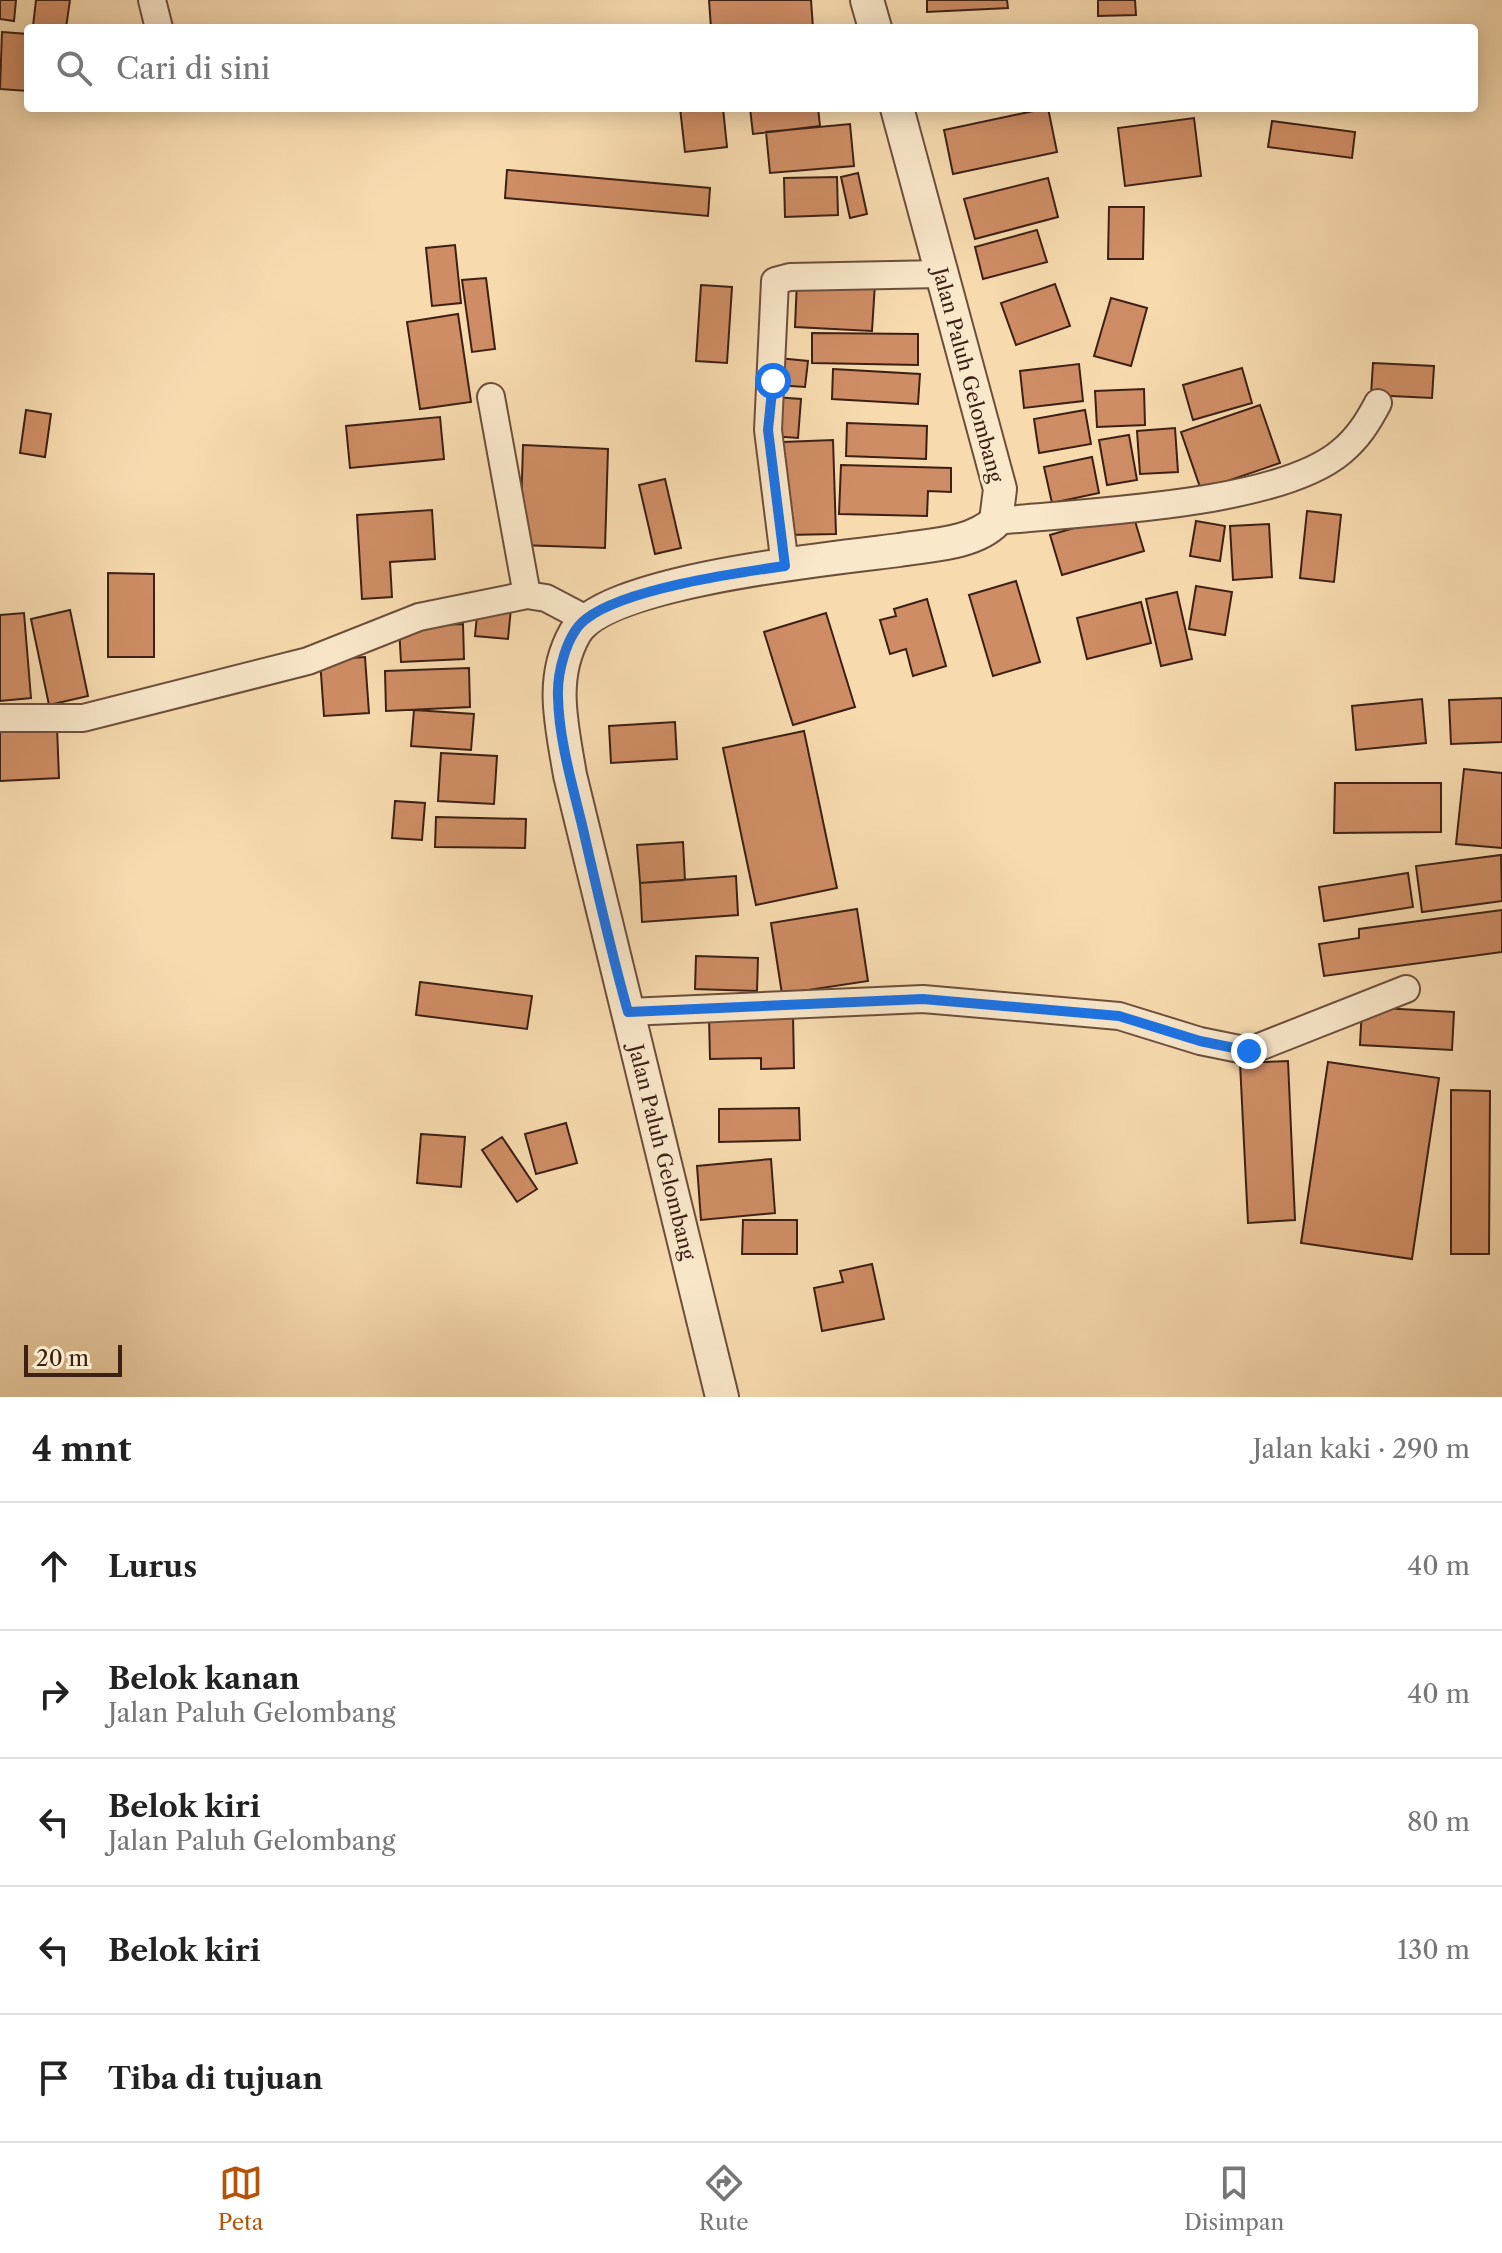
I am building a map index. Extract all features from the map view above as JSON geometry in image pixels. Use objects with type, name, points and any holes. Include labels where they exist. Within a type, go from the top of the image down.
[{"type":"street","points":[[152,0],[158,24]]},
{"type":"street","points":[[867,0],[874,24]]},
{"type":"street","name":"Jalan Paluh Gelombang","points":[[898,112],[1000,489],[996,521]]},
{"type":"street","points":[[785,566],[768,430],[775,281],[790,277],[941,274]]},
{"type":"street","points":[[491,397],[527,595]]},
{"type":"street","points":[[0,718],[83,718],[308,661],[419,617],[527,595],[546,598],[586,619],[628,599],[707,578],[941,544],[983,531],[996,521],[1216,497],[1261,487],[1323,464],[1340,453],[1367,425],[1378,403]]},
{"type":"street","name":"Jalan Paluh Gelombang","points":[[586,619],[568,648],[560,670],[558,697],[570,775],[722,1397]]},
{"type":"street","points":[[628,1012],[923,999],[1119,1016],[1200,1041],[1249,1051],[1406,989]]},
{"type":"building","points":[[0,0],[16,0],[14,21],[0,19]]},
{"type":"building","points":[[36,0],[70,0],[67,24],[33,24]]},
{"type":"building","points":[[709,0],[811,0],[813,24],[711,24]]},
{"type":"building","points":[[927,0],[1007,0],[1008,8],[927,12]]},
{"type":"building","points":[[1098,0],[1135,0],[1136,15],[1098,16]]},
{"type":"building","points":[[2,32],[24,34],[24,91],[0,89]]},
{"type":"building","points":[[680,112],[723,112],[727,147],[685,152]]},
{"type":"building","points":[[750,112],[818,112],[820,126],[753,134]]},
{"type":"building","points":[[1029,112],[1049,112],[1057,152],[953,174],[944,130]]},
{"type":"building","points":[[1194,118],[1201,176],[1125,186],[1118,128]]},
{"type":"building","points":[[1272,121],[1355,132],[1352,158],[1268,147]]},
{"type":"building","points":[[850,124],[854,166],[770,173],[766,132]]},
{"type":"building","points":[[507,170],[710,188],[708,216],[505,198]]},
{"type":"building","points":[[858,173],[867,214],[850,218],[841,177]]},
{"type":"building","points":[[837,177],[838,215],[785,217],[784,178]]},
{"type":"building","points":[[1048,178],[1058,217],[975,239],[964,199]]},
{"type":"building","points":[[1109,207],[1144,207],[1143,259],[1108,259]]},
{"type":"building","points":[[1037,230],[1047,262],[983,279],[975,247]]},
{"type":"building","points":[[455,245],[461,303],[432,306],[426,248]]},
{"type":"building","points":[[486,278],[495,349],[472,352],[462,280]]},
{"type":"building","points":[[797,280],[875,283],[872,331],[795,327]]},
{"type":"building","points":[[1055,284],[1070,326],[1016,345],[1001,303]]},
{"type":"building","points":[[701,285],[732,287],[727,363],[696,361]]},
{"type":"building","points":[[1111,298],[1147,308],[1131,366],[1094,356]]},
{"type":"building","points":[[458,314],[471,402],[420,409],[407,322]]},
{"type":"building","points":[[812,333],[918,334],[918,365],[812,363]]},
{"type":"building","points":[[778,358],[808,361],[805,387],[776,385]]},
{"type":"building","points":[[1373,363],[1434,366],[1432,398],[1371,395]]},
{"type":"building","points":[[1079,364],[1083,401],[1024,408],[1020,371]]},
{"type":"building","points":[[1242,368],[1252,403],[1193,420],[1183,385]]},
{"type":"building","points":[[833,369],[920,374],[918,404],[832,399]]},
{"type":"building","points":[[1144,389],[1145,425],[1097,427],[1095,391]]},
{"type":"building","points":[[774,397],[801,399],[798,438],[771,436]]},
{"type":"building","points":[[1260,405],[1280,463],[1201,490],[1181,432]]},
{"type":"building","points":[[26,410],[51,414],[45,457],[20,453]]},
{"type":"building","points":[[1085,410],[1091,444],[1039,453],[1034,419]]},
{"type":"building","points":[[440,417],[444,459],[350,468],[346,426]]},
{"type":"building","points":[[847,423],[927,426],[926,459],[846,456]]},
{"type":"building","points":[[1175,428],[1178,472],[1140,474],[1137,431]]},
{"type":"building","points":[[1129,435],[1137,480],[1107,485],[1099,440]]},
{"type":"building","points":[[833,440],[836,534],[786,535],[783,442]]},
{"type":"building","points":[[523,445],[608,449],[605,548],[520,545]]},
{"type":"building","points":[[1092,457],[1099,493],[1052,503],[1044,467]]},
{"type":"building","points":[[841,465],[951,468],[951,492],[928,491],[927,516],[839,514]]},
{"type":"building","points":[[665,479],[681,548],[655,554],[639,485]]},
{"type":"building","points":[[432,510],[435,559],[390,562],[392,597],[362,599],[357,515]]},
{"type":"building","points":[[1132,511],[1144,551],[1062,575],[1050,535]]},
{"type":"building","points":[[1307,511],[1341,515],[1334,582],[1300,578]]},
{"type":"building","points":[[1196,521],[1225,526],[1220,561],[1190,556]]},
{"type":"building","points":[[1269,524],[1272,577],[1233,580],[1230,526]]},
{"type":"building","points":[[108,573],[154,574],[154,657],[108,657]]},
{"type":"building","points":[[1016,581],[1040,662],[993,676],[969,595]]},
{"type":"building","points":[[1196,586],[1232,592],[1225,635],[1189,629]]},
{"type":"building","points":[[1177,592],[1192,659],[1161,666],[1146,599]]},
{"type":"building","points":[[927,599],[946,666],[913,676],[906,649],[890,654],[880,620],[896,616],[894,609]]},
{"type":"building","points":[[1141,602],[1151,643],[1087,659],[1077,618]]},
{"type":"building","points":[[478,605],[511,608],[508,639],[475,636]]},
{"type":"building","points":[[70,610],[88,696],[49,705],[31,619]]},
{"type":"building","points":[[24,613],[31,698],[0,701],[0,615]]},
{"type":"building","points":[[826,613],[855,707],[793,725],[764,632]]},
{"type":"building","points":[[463,624],[464,659],[401,662],[399,627]]},
{"type":"building","points":[[365,657],[369,713],[324,716],[320,660]]},
{"type":"building","points":[[469,668],[470,707],[386,711],[385,671]]},
{"type":"building","points":[[1502,698],[1502,742],[1451,744],[1449,700]]},
{"type":"building","points":[[1422,699],[1426,743],[1356,750],[1352,706]]},
{"type":"building","points":[[414,710],[474,714],[471,750],[411,746]]},
{"type":"building","points":[[675,722],[677,759],[611,763],[609,726]]},
{"type":"building","points":[[57,727],[59,778],[0,781],[0,730]]},
{"type":"building","points":[[804,731],[837,888],[756,905],[723,748]]},
{"type":"building","points":[[441,753],[497,756],[494,804],[438,801]]},
{"type":"building","points":[[1464,769],[1502,773],[1502,848],[1456,844]]},
{"type":"building","points":[[1335,783],[1441,783],[1441,832],[1334,833]]},
{"type":"building","points":[[395,801],[425,803],[422,840],[392,838]]},
{"type":"building","points":[[436,817],[526,819],[525,848],[435,847]]},
{"type":"building","points":[[683,842],[685,880],[640,883],[637,845]]},
{"type":"building","points":[[1501,855],[1502,901],[1422,912],[1416,866]]},
{"type":"building","points":[[1408,873],[1413,907],[1324,921],[1319,887]]},
{"type":"building","points":[[736,876],[738,915],[642,922],[640,883]]},
{"type":"building","points":[[857,909],[868,981],[782,994],[771,923]]},
{"type":"building","points":[[1502,910],[1502,952],[1324,976],[1319,944],[1359,938],[1359,929]]},
{"type":"building","points":[[696,956],[758,958],[757,991],[695,989]]},
{"type":"building","points":[[420,982],[532,996],[527,1029],[416,1015]]},
{"type":"building","points":[[1362,1007],[1454,1012],[1452,1050],[1360,1045]]},
{"type":"building","points":[[793,1014],[794,1068],[761,1069],[761,1058],[710,1059],[709,1016]]},
{"type":"building","points":[[1288,1061],[1295,1220],[1248,1223],[1240,1063]]},
{"type":"building","points":[[1328,1062],[1439,1078],[1412,1259],[1301,1243]]},
{"type":"building","points":[[1451,1090],[1490,1091],[1489,1254],[1451,1254]]},
{"type":"building","points":[[799,1108],[800,1140],[719,1142],[719,1109]]},
{"type":"building","points":[[566,1123],[577,1163],[536,1174],[525,1134]]},
{"type":"building","points":[[421,1134],[465,1137],[461,1187],[417,1183]]},
{"type":"building","points":[[502,1137],[537,1189],[517,1202],[482,1150]]},
{"type":"building","points":[[771,1159],[775,1213],[701,1220],[697,1166]]},
{"type":"building","points":[[743,1220],[797,1220],[797,1254],[742,1254]]},
{"type":"building","points":[[872,1264],[884,1319],[822,1331],[814,1288],[843,1282],[840,1271]]},
{"type":"route","points":[[773,381],[768,430],[785,566],[707,578],[628,599],[586,619],[576,631],[560,670],[558,697],[570,775],[628,1012],[923,999],[1119,1016],[1229,1049],[1249,1051]]}]
